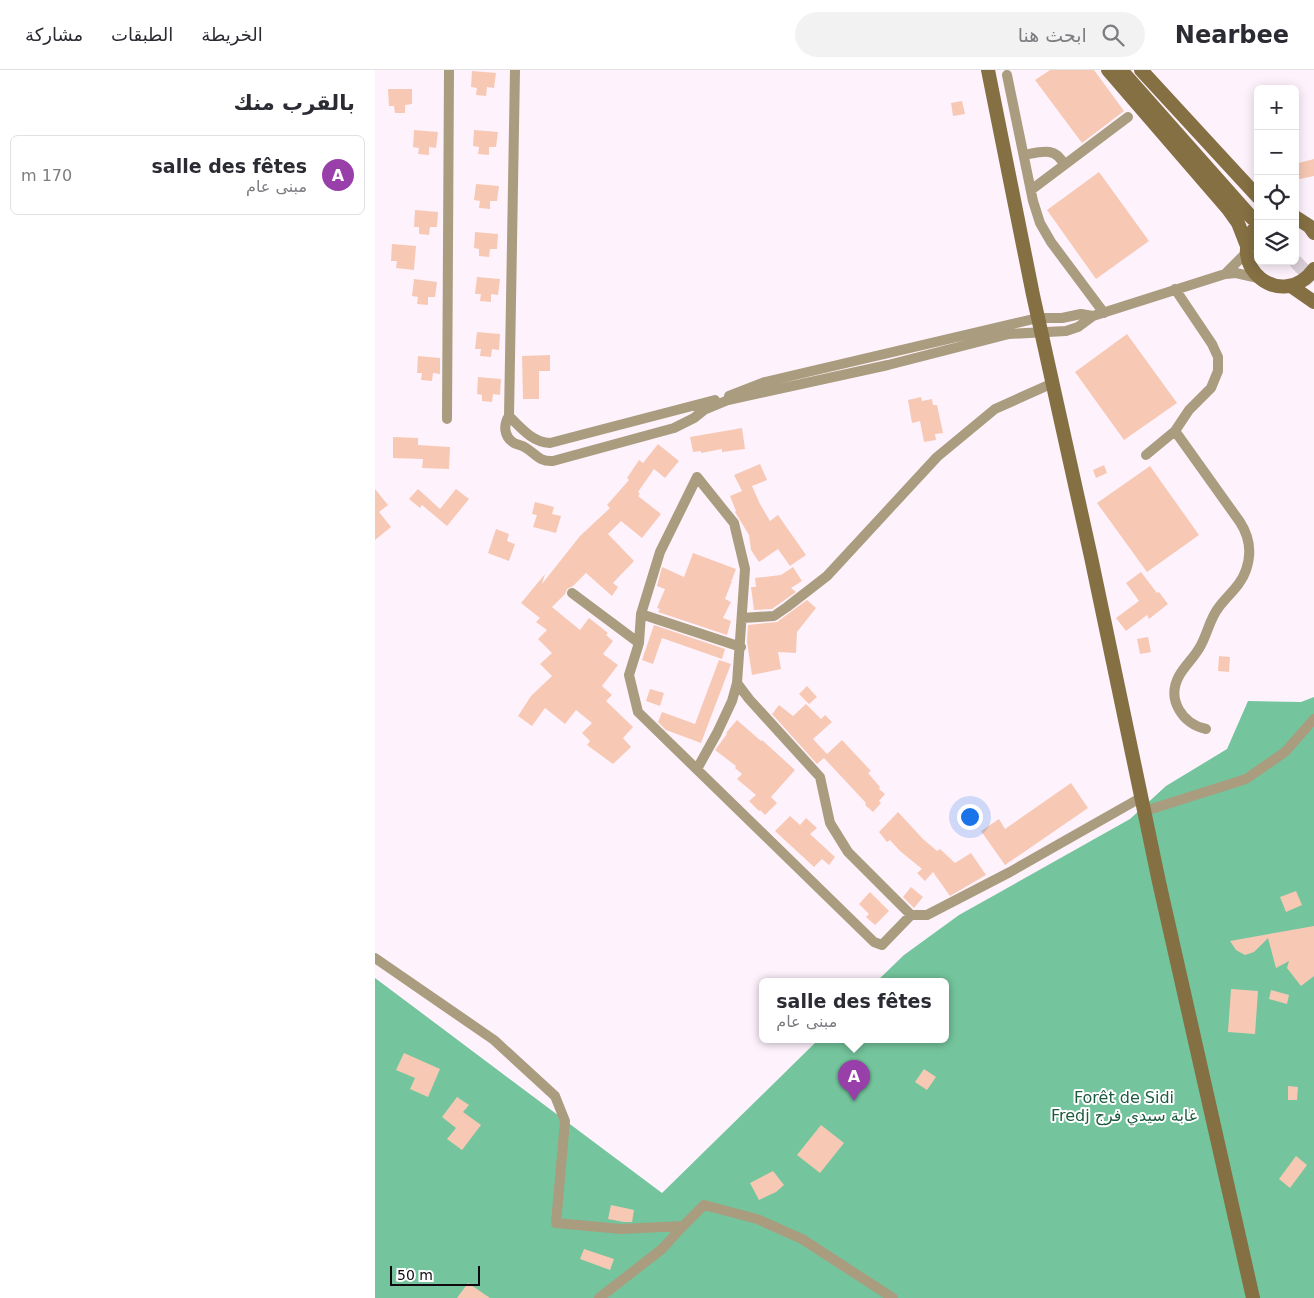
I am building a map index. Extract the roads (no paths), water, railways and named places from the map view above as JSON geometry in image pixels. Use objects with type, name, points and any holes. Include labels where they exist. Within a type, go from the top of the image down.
[{"type":"main road","points":[[988,70],[1041,333],[1253,1298]]},
{"type":"main road","points":[[1108,70],[1228,209],[1238,223],[1251,268],[1258,278],[1274,286],[1291,286],[1301,282],[1314,269]]},
{"type":"main road","points":[[1121,70],[1254,220]]},
{"type":"main road","points":[[1141,70],[1254,193]]},
{"type":"main road","points":[[1299,220],[1312,228]]},
{"type":"main road","points":[[1247,249],[1254,224]]},
{"type":"main road","points":[[1291,286],[1314,302]]},
{"type":"street","points":[[447,419],[449,70]]},
{"type":"street","points":[[515,70],[509,416],[506,420],[505,430],[509,440],[548,462],[674,428],[694,418],[704,410],[728,400],[918,357],[1009,334],[1072,330],[1093,316],[1225,274],[1236,273],[1258,278]]},
{"type":"street","points":[[1007,75],[1036,212],[1045,233],[1104,313]]},
{"type":"street","points":[[1031,190],[1128,117]]},
{"type":"street","points":[[1024,155],[1049,152],[1057,155],[1064,165]]},
{"type":"street","points":[[1225,274],[1247,249]]},
{"type":"street","points":[[1146,455],[1175,431],[1189,410],[1211,388],[1217,377],[1219,364],[1212,344],[1175,290]]},
{"type":"street","points":[[509,416],[537,441],[544,443],[557,442],[725,397],[765,382],[916,345],[1038,318],[1061,318],[1081,314],[1093,316]]},
{"type":"street","points":[[916,345],[918,357]]},
{"type":"street","points":[[886,353],[888,364]]},
{"type":"street","points":[[742,618],[774,616],[787,607],[827,576],[937,457],[995,409],[1053,383]]},
{"type":"street","points":[[1175,431],[1240,522],[1246,533],[1249,548],[1244,576],[1214,614],[1201,645],[1176,682],[1175,702],[1181,715],[1192,724],[1206,729]]},
{"type":"street","points":[[697,769],[729,709],[737,683],[745,569],[733,523],[697,477],[660,552],[641,614],[639,643],[629,675],[638,712],[874,942],[882,945],[911,915]]},
{"type":"street","points":[[572,593],[639,643]]},
{"type":"street","points":[[641,614],[741,647]]},
{"type":"street","points":[[737,683],[749,699],[820,777],[830,824],[848,852],[911,915],[927,915],[1010,872],[1142,797]]},
{"type":"street","points":[[1145,811],[1246,779],[1285,752],[1314,719]]},
{"type":"street","points":[[375,958],[494,1040],[555,1096],[565,1121],[556,1222],[621,1229],[683,1226]]},
{"type":"street","points":[[599,1298],[662,1249],[705,1205],[757,1219],[802,1240],[893,1298]]},
{"type":"tunnel","points":[[1299,265],[1314,281]]},
{"type":"place","name":"salle des fêtes","points":[[854,1101]]},
{"type":"park label","name":"Forêt de Sidi Fredj غابة سيدي فرج","points":[[1124,1106]]}]
